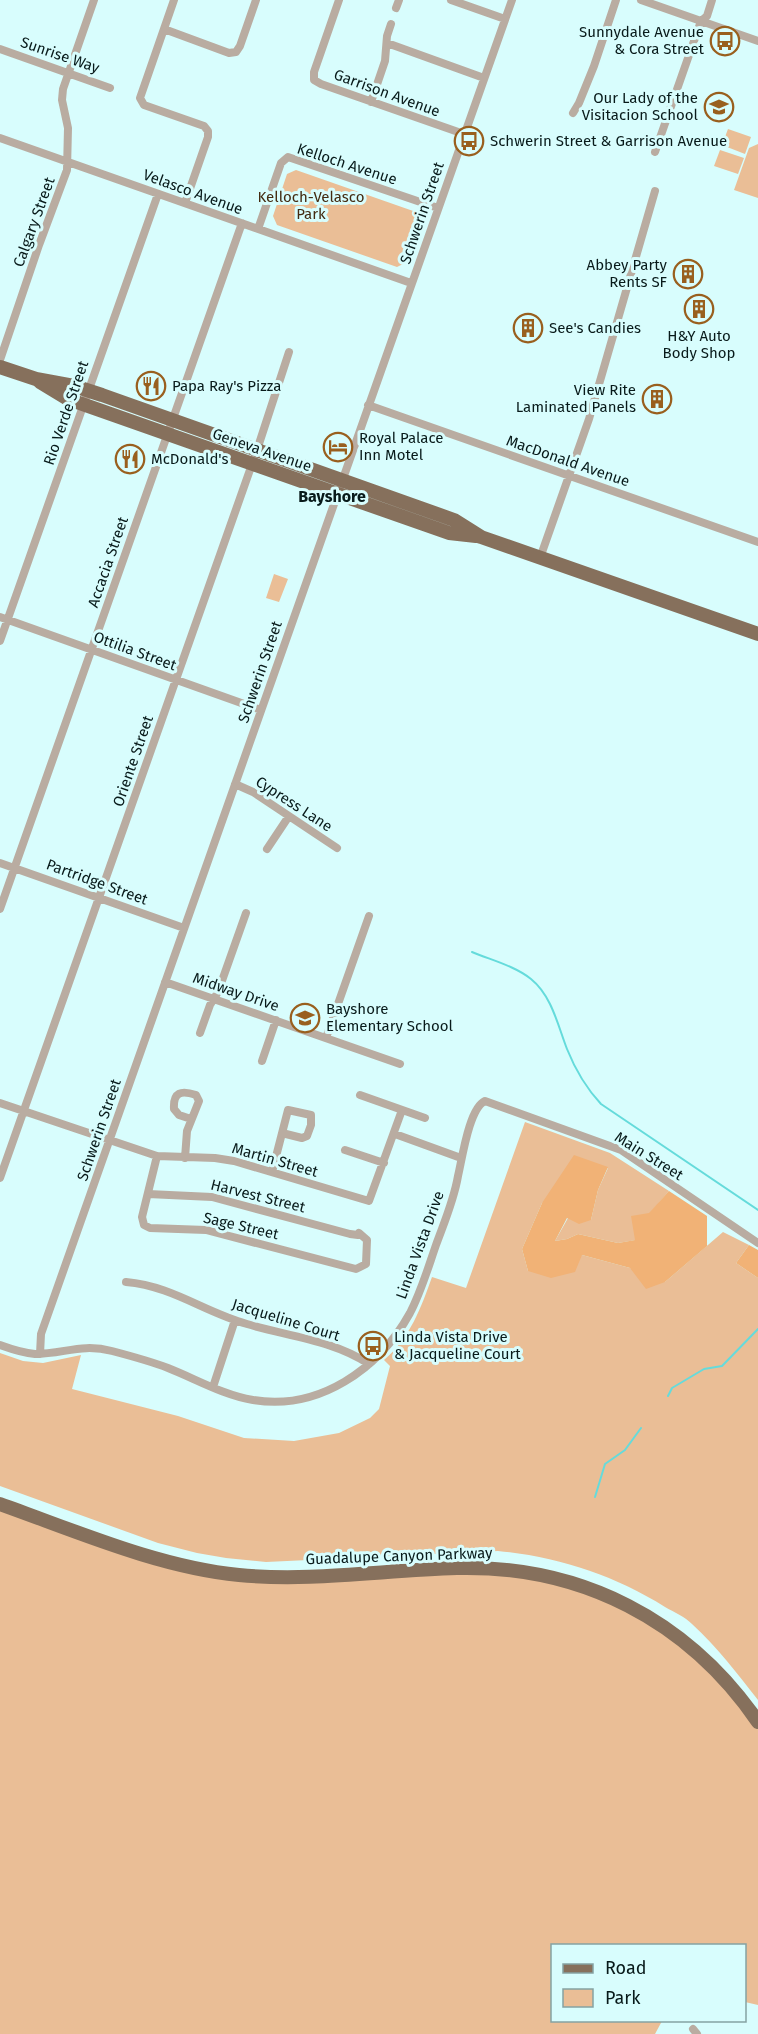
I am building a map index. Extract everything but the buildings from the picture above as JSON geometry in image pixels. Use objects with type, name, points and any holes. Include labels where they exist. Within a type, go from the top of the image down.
[{"type":"main road","name":"Geneva Avenue","points":[[0,367],[36,379],[88,390],[170,427],[340,487],[453,520],[481,537],[757,630]]},
{"type":"main road","name":"Geneva Avenue","points":[[36,379],[60,395],[83,404],[170,427]]},
{"type":"main road","name":"Guadalupe Canyon Parkway","points":[[0,1504],[155,1558],[224,1573],[289,1576],[489,1568],[539,1574],[572,1583],[619,1601],[677,1636],[727,1681],[758,1722]]},
{"type":"street","name":"Calgary Street","points":[[0,360],[65,176],[68,162],[68,128],[62,95],[94,0]]},
{"type":"street","points":[[174,0],[140,94],[141,102],[204,126],[209,134],[184,203]]},
{"type":"street","points":[[164,29],[230,53],[236,52],[256,0]]},
{"type":"street","name":"Garrison Avenue","points":[[339,0],[313,76],[317,82],[464,134]]},
{"type":"street","points":[[451,0],[505,19]]},
{"type":"street","name":"Schwerin Street","points":[[40,1354],[41,1334],[512,0]]},
{"type":"street","points":[[573,113],[594,66],[616,0]]},
{"type":"street","points":[[641,0],[758,41]]},
{"type":"street","points":[[654,152],[701,21],[706,16],[712,0]]},
{"type":"street","points":[[371,102],[385,61],[387,36],[391,24]]},
{"type":"street","points":[[387,43],[484,78]]},
{"type":"street","name":"Sunrise Way","points":[[0,49],[110,88]]},
{"type":"street","name":"Velasco Avenue","points":[[0,138],[411,284]]},
{"type":"street","name":"Kelloch Avenue","points":[[258,229],[281,163],[288,157],[438,208]]},
{"type":"street","points":[[540,558],[589,419],[655,191]]},
{"type":"street","name":"Rio Verde Street","points":[[0,641],[4,618],[158,194]]},
{"type":"street","name":"Accacia Street","points":[[0,909],[242,223]]},
{"type":"street","name":"Oriente Street","points":[[0,1178],[289,352]]},
{"type":"street","name":"MacDonald Avenue","points":[[368,405],[758,542]]},
{"type":"street","name":"Ottilia Street","points":[[4,618],[261,710]]},
{"type":"street","name":"Cypress Lane","points":[[235,784],[253,792],[337,848]]},
{"type":"street","points":[[267,849],[289,816]]},
{"type":"street","name":"Partridge Street","points":[[0,862],[184,928]]},
{"type":"street","points":[[200,1033],[218,992],[246,914]]},
{"type":"street","points":[[326,1038],[369,916]]},
{"type":"street","name":"Midway Drive","points":[[165,982],[400,1064]]},
{"type":"street","points":[[262,1061],[276,1020]]},
{"type":"street","points":[[360,1095],[425,1118]]},
{"type":"street","name":"Main Street","points":[[482,1102],[488,1101],[621,1150],[758,1243]]},
{"type":"street","name":"Martin Street","points":[[0,1102],[157,1156],[225,1160],[369,1201],[402,1110]]},
{"type":"street","name":"Linda Vista Drive","points":[[40,1354],[73,1348],[99,1348],[160,1365],[251,1400],[276,1402],[301,1400],[330,1390],[369,1364],[395,1335],[416,1300],[456,1186],[461,1158],[478,1106],[482,1102]]},
{"type":"street","points":[[185,1158],[187,1131],[191,1119]]},
{"type":"street","points":[[272,1172],[282,1133]]},
{"type":"street","points":[[395,1134],[461,1158]]},
{"type":"street","points":[[345,1150],[384,1163]]},
{"type":"street","name":"Sage Street","points":[[157,1156],[142,1217],[144,1225],[150,1228],[207,1230],[356,1269],[366,1264],[368,1249],[367,1240],[359,1233]]},
{"type":"street","name":"Harvest Street","points":[[148,1194],[212,1197],[350,1234],[358,1235],[359,1233]]},
{"type":"street","name":"Jacqueline Court","points":[[126,1282],[166,1290],[235,1320],[306,1339],[354,1355],[369,1364]]},
{"type":"street","points":[[213,1387],[235,1320]]},
{"type":"street","points":[[0,1345],[25,1353],[40,1354]]},
{"type":"green space","points":[[728,129],[751,137],[745,154],[722,145]]},
{"type":"green space","points":[[758,144],[758,198],[734,190],[749,148]]},
{"type":"green space","points":[[720,150],[744,158],[738,174],[714,166]]},
{"type":"green space","name":"Kelloch-Velasco Park","points":[[296,170],[416,212],[420,221],[405,263],[397,267],[277,225],[273,216],[287,174]]},
{"type":"green space","points":[[274,574],[288,579],[279,602],[266,598]]},
{"type":"green space","points":[[525,1122],[610,1153],[669,1191],[649,1214],[636,1240],[618,1243],[578,1234],[555,1241],[568,1218],[591,1220],[598,1190],[608,1168],[542,1203],[522,1249],[528,1271],[582,1255],[630,1268],[665,1282],[723,1232],[749,1245],[736,1263],[758,1278],[758,1700],[718,1651],[686,1619],[626,1586],[564,1563],[498,1551],[266,1562],[226,1558],[158,1543],[0,1486],[0,1353],[23,1361],[43,1363],[81,1355],[72,1389],[178,1416],[244,1438],[294,1441],[339,1433],[370,1418],[379,1409],[390,1366],[384,1360],[408,1332],[432,1277],[466,1288]]},
{"type":"green space","points":[[0,1504],[224,1573],[439,1569],[539,1574],[663,1626],[758,1722],[758,2005],[746,2002],[746,1944],[551,1944],[551,2022],[661,2022],[655,2034],[0,2034]]},
{"type":"shaded area","points":[[574,1155],[608,1167],[598,1190],[591,1220],[579,1224],[567,1218],[555,1241],[578,1234],[618,1243],[635,1240],[631,1216],[649,1213],[669,1191],[707,1216],[707,1246],[665,1282],[646,1289],[630,1268],[582,1255],[575,1272],[551,1278],[528,1271],[522,1249],[542,1203]]},
{"type":"shaded area","points":[[749,1245],[758,1250],[758,1278],[736,1263]]},
{"type":"waterway","points":[[472,952],[518,970],[538,986],[554,1012],[567,1049],[578,1071],[601,1104],[758,1210]]},
{"type":"waterway","points":[[668,1396],[672,1388],[704,1369],[722,1366],[758,1329]]},
{"type":"waterway","points":[[595,1497],[605,1464],[625,1450],[641,1428]]},
{"type":"place","name":"Sunnydale Avenue & Cora Street","points":[[725,41]]},
{"type":"place","name":"Our Lady of the Visitacion School","points":[[719,107]]},
{"type":"place","name":"Schwerin Street & Garrison Avenue","points":[[469,141]]},
{"type":"place","name":"Abbey Party Rents SF","points":[[688,274]]},
{"type":"place","name":"H&Y Auto Body Shop","points":[[699,309]]},
{"type":"place","name":"See's Candies","points":[[528,328]]},
{"type":"place","name":"Papa Ray's Pizza","points":[[151,386]]},
{"type":"place","name":"View Rite Laminated Panels","points":[[657,399]]},
{"type":"place","name":"Royal Palace Inn Motel","points":[[338,447]]},
{"type":"place","name":"McDonald's","points":[[130,459]]},
{"type":"place","name":"Bayshore Elementary School","points":[[305,1018]]},
{"type":"place","name":"Linda Vista Drive & Jacqueline Court","points":[[373,1346]]},
{"type":"district","name":"Bayshore","points":[[332,496]]}]
